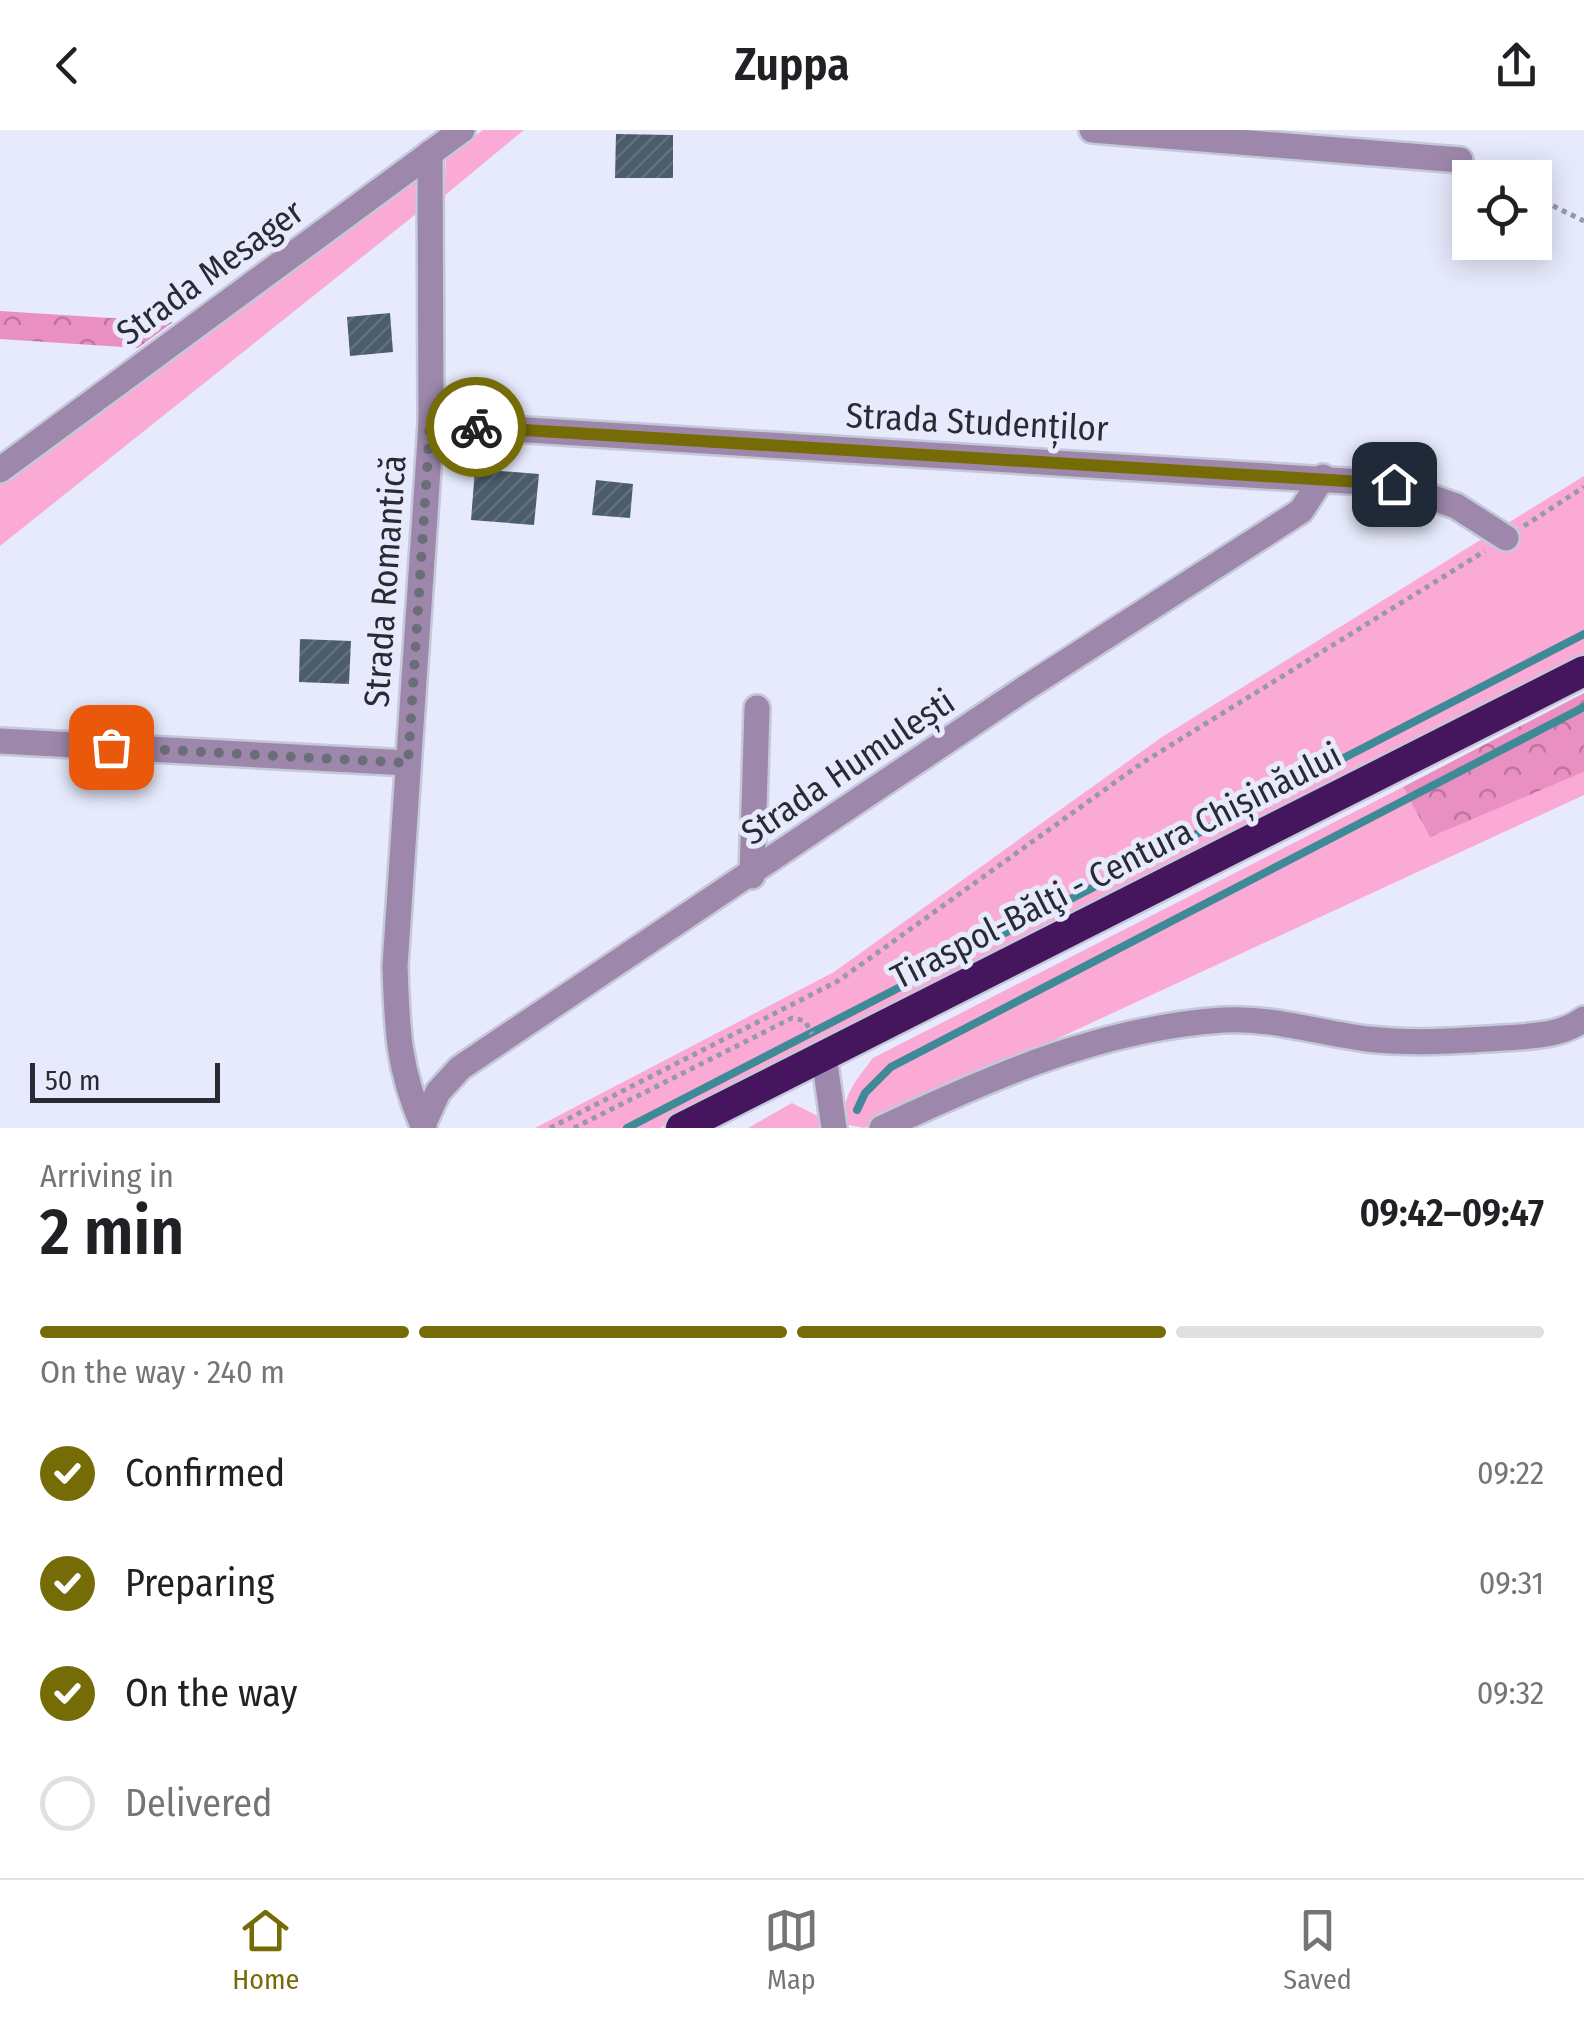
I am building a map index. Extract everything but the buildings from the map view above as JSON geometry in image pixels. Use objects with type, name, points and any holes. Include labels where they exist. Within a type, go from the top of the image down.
[{"type":"highway","name":"Tiraspol-Bălţi - Centura Chișinăului","points":[[681,1128],[1584,671]]},
{"type":"street","name":"Strada Mesager","points":[[0,470],[462,130]]},
{"type":"street","points":[[1092,130],[1460,160]]},
{"type":"street","name":"Strada Romantică","points":[[424,1126],[405,1085],[398,1052],[396,966],[430,424],[430,152]]},
{"type":"street","name":"Strada Studenților","points":[[430,424],[1394,484],[1456,506],[1506,538]]},
{"type":"street","name":"Strada Humulești","points":[[424,1126],[438,1092],[460,1068],[752,876],[1021,691],[1301,511],[1323,477]]},
{"type":"street","points":[[752,876],[757,708]]},
{"type":"street","points":[[0,741],[408,763]]},
{"type":"street","points":[[882,1128],[993,1076],[1064,1050],[1166,1028],[1256,1022],[1415,1042],[1530,1036],[1579,1028]]},
{"type":"street","points":[[824,1056],[834,1128]]},
{"type":"path","points":[[1552,206],[1584,222]]},
{"type":"path","points":[[550,1128],[838,981],[1142,763],[1584,487]]},
{"type":"path","points":[[574,1128],[792,1018],[807,1024]]},
{"type":"shaded area","points":[[483,130],[524,130],[444,196],[446,158]]},
{"type":"shaded area","points":[[417,175],[416,214],[0,546],[0,483]]},
{"type":"shaded area","points":[[1584,476],[1584,656],[660,1128],[535,1128],[834,972],[1162,737]]},
{"type":"shaded area","points":[[1584,772],[1584,795],[864,1128],[845,1124],[848,1097],[873,1058],[1403,787],[1431,836]]},
{"type":"shaded area","points":[[792,1103],[818,1116],[819,1128],[748,1128]]},
{"type":"green space","points":[[0,311],[173,322],[138,348],[0,339]]},
{"type":"green space","points":[[1584,693],[1584,772],[1430,837],[1403,787]]},
{"type":"waterway","points":[[627,1128],[1584,634]]},
{"type":"waterway","points":[[857,1110],[865,1093],[891,1067],[1584,707]]},
{"type":"way so far","points":[[111,747],[408,763],[430,424],[476,427]]},
{"type":"route","points":[[476,427],[1394,484]]}]
